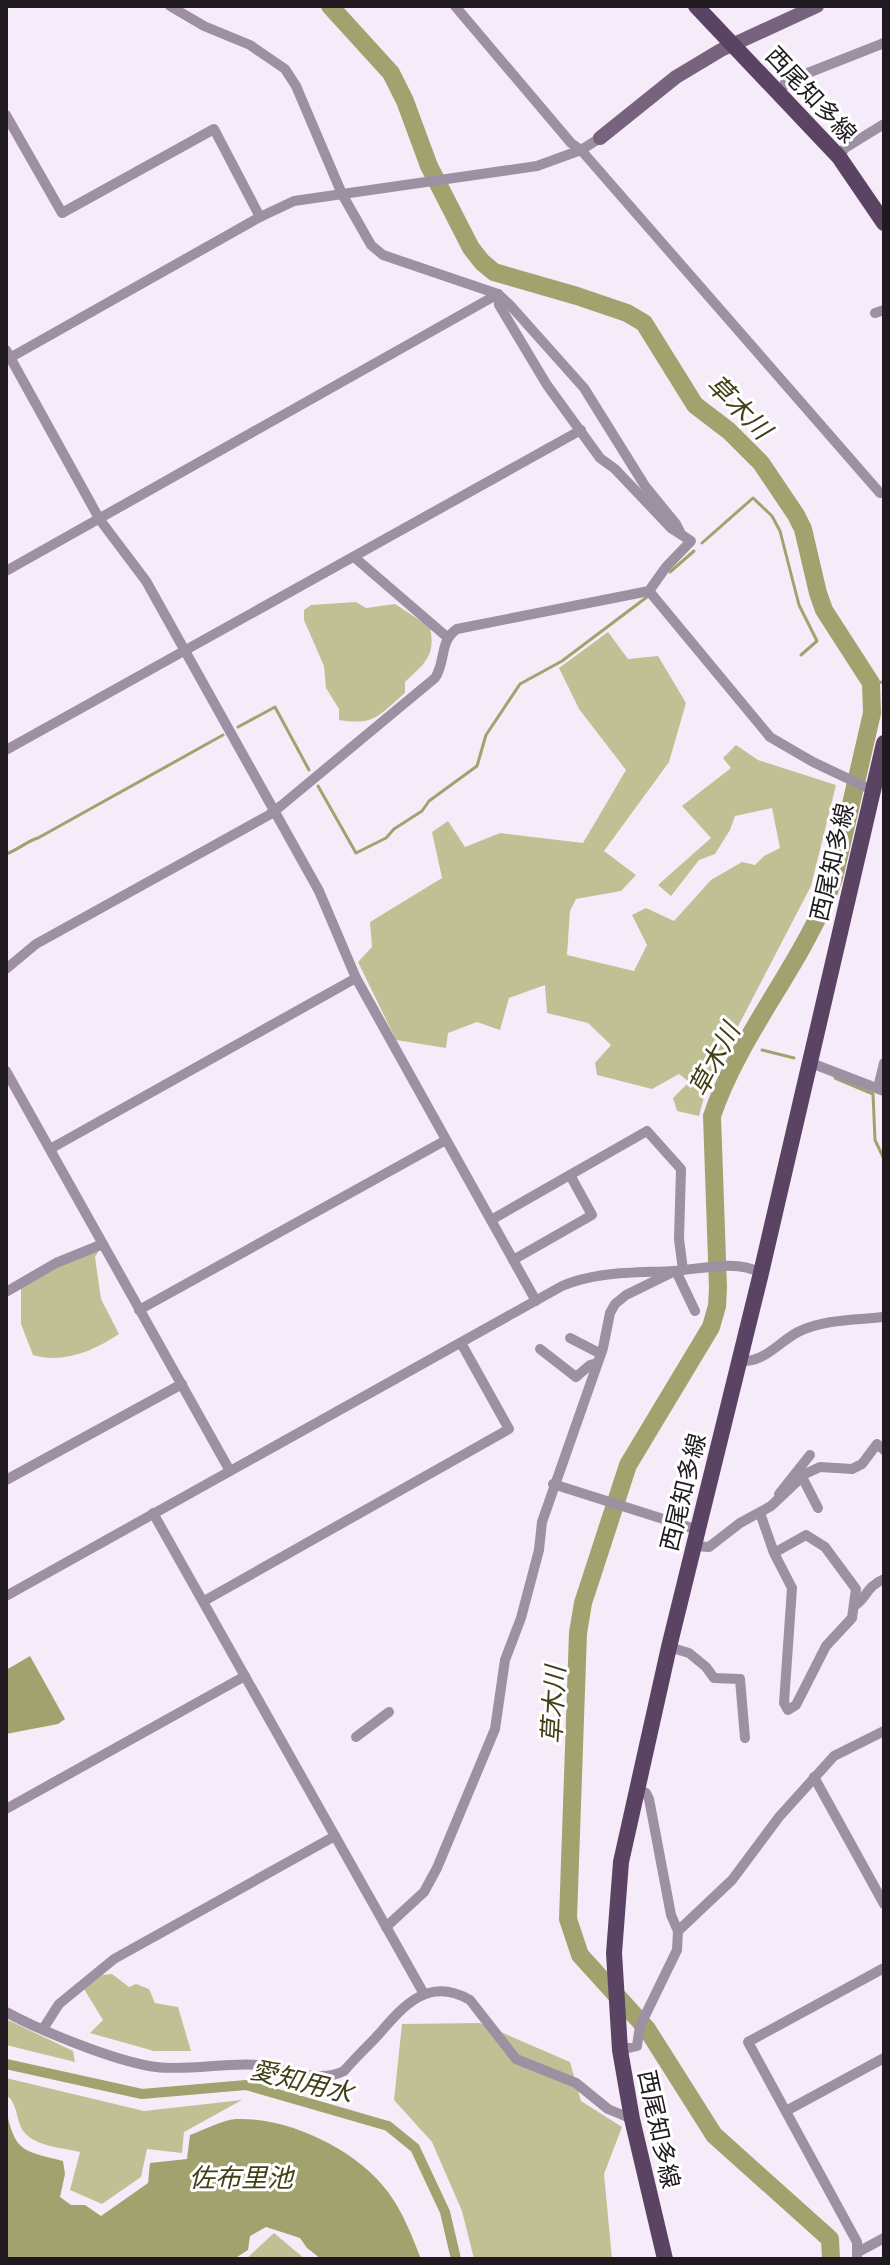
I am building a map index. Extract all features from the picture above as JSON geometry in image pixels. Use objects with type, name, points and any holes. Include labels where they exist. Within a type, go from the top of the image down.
[{"type":"main road","name":"西尾知多線","points":[[696,6],[839,157],[884,223]]},
{"type":"main road","name":"西尾知多線","points":[[665,2259],[632,2119],[620,2050],[614,1953],[618,1888],[669,1647],[811,1063],[884,743]]},
{"type":"street","points":[[170,6],[204,26],[250,45],[285,69],[296,86],[342,194],[371,245],[383,255],[498,294],[584,388],[645,486],[681,534]]},
{"type":"street","points":[[455,6],[828,435],[880,493],[884,493]]},
{"type":"street","points":[[536,1301],[356,978],[319,891],[185,650],[146,581],[100,520],[7,356],[294,201],[537,166],[581,150],[676,77],[721,50],[817,6]]},
{"type":"street","points":[[780,95],[785,82],[884,43]]},
{"type":"street","points":[[6,115],[62,213],[214,129],[260,217]]},
{"type":"street","points":[[839,157],[845,148],[884,124]]},
{"type":"street","points":[[6,969],[36,944],[274,811],[435,678],[447,637],[464,626],[649,591],[666,567],[691,541],[671,528],[615,469],[600,458],[547,385],[499,305],[498,294]]},
{"type":"street","points":[[6,571],[498,294]]},
{"type":"street","points":[[6,750],[581,430]]},
{"type":"street","points":[[354,557],[447,637]]},
{"type":"street","points":[[649,591],[770,737],[873,790]]},
{"type":"street","points":[[50,1149],[356,978]]},
{"type":"street","points":[[811,1063],[881,1089],[884,1063]]},
{"type":"street","points":[[6,1071],[230,1471]]},
{"type":"street","points":[[491,1220],[647,1131],[681,1169],[678,1270],[695,1311]]},
{"type":"street","points":[[139,1310],[446,1140]]},
{"type":"street","points":[[513,1260],[592,1215],[570,1175]]},
{"type":"street","points":[[6,1292],[56,1263],[103,1244]]},
{"type":"street","points":[[6,1596],[579,1279],[730,1267],[751,1268],[761,1273]]},
{"type":"street","points":[[386,1927],[424,1892],[452,1834],[495,1729],[505,1660],[521,1618],[539,1550],[542,1522],[599,1358],[610,1313],[626,1295],[678,1270]]},
{"type":"street","points":[[738,1361],[750,1362],[762,1357],[798,1332],[819,1325],[884,1317]]},
{"type":"street","points":[[570,1338],[599,1358]]},
{"type":"street","points":[[204,1601],[509,1429],[461,1343]]},
{"type":"street","points":[[540,1349],[576,1377],[599,1358]]},
{"type":"street","points":[[6,1480],[182,1384]]},
{"type":"street","points":[[553,1484],[625,1507],[696,1538],[709,1547],[779,1499],[802,1477],[820,1467],[852,1469],[862,1464],[877,1444],[884,1450]]},
{"type":"street","points":[[779,1499],[783,1486],[810,1455]]},
{"type":"street","points":[[802,1477],[818,1508]]},
{"type":"street","points":[[153,1513],[424,1994]]},
{"type":"street","points":[[760,1513],[774,1553],[792,1588],[784,1703],[788,1710],[796,1705],[826,1646],[852,1618],[856,1589],[825,1547],[806,1535],[774,1553]]},
{"type":"street","points":[[854,1606],[860,1603],[873,1583],[884,1579]]},
{"type":"street","points":[[669,1647],[689,1653],[714,1678],[740,1679],[745,1738]]},
{"type":"street","points":[[6,1809],[245,1676]]},
{"type":"street","points":[[356,1737],[389,1712]]},
{"type":"street","points":[[678,1931],[749,1861],[779,1817],[834,1756],[884,1731]]},
{"type":"street","points":[[814,1777],[884,1904]]},
{"type":"street","points":[[620,2050],[637,2046],[640,2026],[677,1950],[678,1931],[671,1915],[649,1799],[646,1793],[638,1789]]},
{"type":"street","points":[[43,2029],[59,2004],[114,1959],[335,1836]]},
{"type":"street","points":[[857,2256],[857,2242],[748,2042],[884,1968]]},
{"type":"street","points":[[6,2012],[43,2029],[155,2067],[253,2065],[333,2076],[344,2071],[399,2009],[424,1994],[443,1991],[470,2000],[516,2059],[576,2083],[608,2109],[632,2119]]},
{"type":"street","points":[[786,2111],[884,2058]]},
{"type":"street","points":[[857,2256],[884,2238]]},
{"type":"shaded area","points":[[356,602],[366,608],[395,604],[430,627],[430,652],[405,682],[405,693],[382,713],[369,720],[339,720],[339,709],[326,688],[324,666],[304,620],[304,610],[311,605]]},
{"type":"shaded area","points":[[608,632],[628,659],[658,656],[686,703],[669,762],[604,851],[636,875],[621,891],[576,899],[570,911],[567,955],[634,971],[647,945],[632,915],[646,908],[674,921],[711,880],[742,862],[755,865],[780,848],[772,808],[735,816],[715,854],[699,860],[671,896],[658,885],[711,838],[682,806],[731,768],[723,758],[736,745],[758,760],[836,785],[811,886],[707,1086],[699,1116],[677,1111],[673,1098],[689,1082],[679,1074],[652,1089],[597,1075],[595,1063],[611,1045],[588,1023],[547,1013],[545,985],[509,998],[500,1030],[477,1022],[448,1033],[446,1048],[396,1040],[358,962],[372,947],[370,922],[442,878],[432,832],[448,821],[465,847],[500,833],[583,843],[626,770],[579,709],[559,668]]},
{"type":"shaded area","points":[[93,1250],[98,1252],[95,1257],[101,1299],[119,1334],[99,1346],[67,1357],[33,1355],[21,1324],[21,1286]]},
{"type":"shaded area","points":[[112,1974],[129,1987],[136,1984],[149,1989],[155,2003],[178,2007],[191,2051],[154,2051],[90,2033],[103,2020],[84,1989],[102,1975]]},
{"type":"shaded area","points":[[6,2019],[73,2051],[75,2062],[6,2045]]},
{"type":"shaded area","points":[[480,2023],[570,2062],[581,2101],[622,2127],[604,2174],[612,2259],[474,2259],[462,2211],[432,2142],[394,2100],[402,2024]]},
{"type":"shaded area","points":[[6,2078],[144,2111],[242,2100],[184,2132],[182,2153],[147,2149],[141,2177],[102,2204],[70,2190],[80,2152],[40,2143],[26,2135],[6,2095]]},
{"type":"shaded area","points":[[274,2233],[305,2259],[246,2259]]},
{"type":"water","points":[[30,1656],[65,1719],[58,1724],[6,1734],[6,1670]]},
{"type":"water","name":"佐布里池","points":[[6,2110],[13,2135],[23,2148],[63,2161],[65,2174],[60,2197],[71,2205],[85,2205],[101,2216],[148,2183],[150,2163],[187,2159],[190,2135],[236,2119],[256,2120],[299,2130],[340,2150],[375,2177],[407,2224],[421,2259],[321,2259],[300,2238],[266,2227],[250,2236],[248,2250],[234,2259],[6,2259]]},
{"type":"waterway","name":"草木川","points":[[330,6],[391,73],[429,166],[471,248],[482,262],[494,272],[577,296],[627,313],[644,323],[695,405],[729,431],[761,463],[803,529],[824,610],[871,683],[872,713],[834,878],[812,929],[736,1061],[712,1116],[718,1288],[711,1327],[628,1465],[583,1603],[578,1633],[568,1919],[580,1955],[647,2029],[714,2135],[830,2239],[831,2259]]},
{"type":"waterway","points":[[702,543],[753,498],[772,516],[780,531],[799,605],[817,641],[801,655]]},
{"type":"waterway","points":[[670,572],[694,551]]},
{"type":"waterway","points":[[318,786],[356,853],[386,838],[477,766],[486,735],[520,684],[562,661],[647,597]]},
{"type":"waterway","points":[[871,683],[884,682]]},
{"type":"waterway","points":[[238,727],[275,707],[309,770]]},
{"type":"waterway","points":[[6,854],[223,735]]},
{"type":"waterway","points":[[762,1050],[794,1058]]},
{"type":"waterway","points":[[835,1078],[873,1094],[875,1140],[884,1159]]},
{"type":"waterway","name":"愛知用水","points":[[6,2064],[142,2094],[246,2085],[388,2126],[415,2148],[445,2212],[456,2259]]}]
